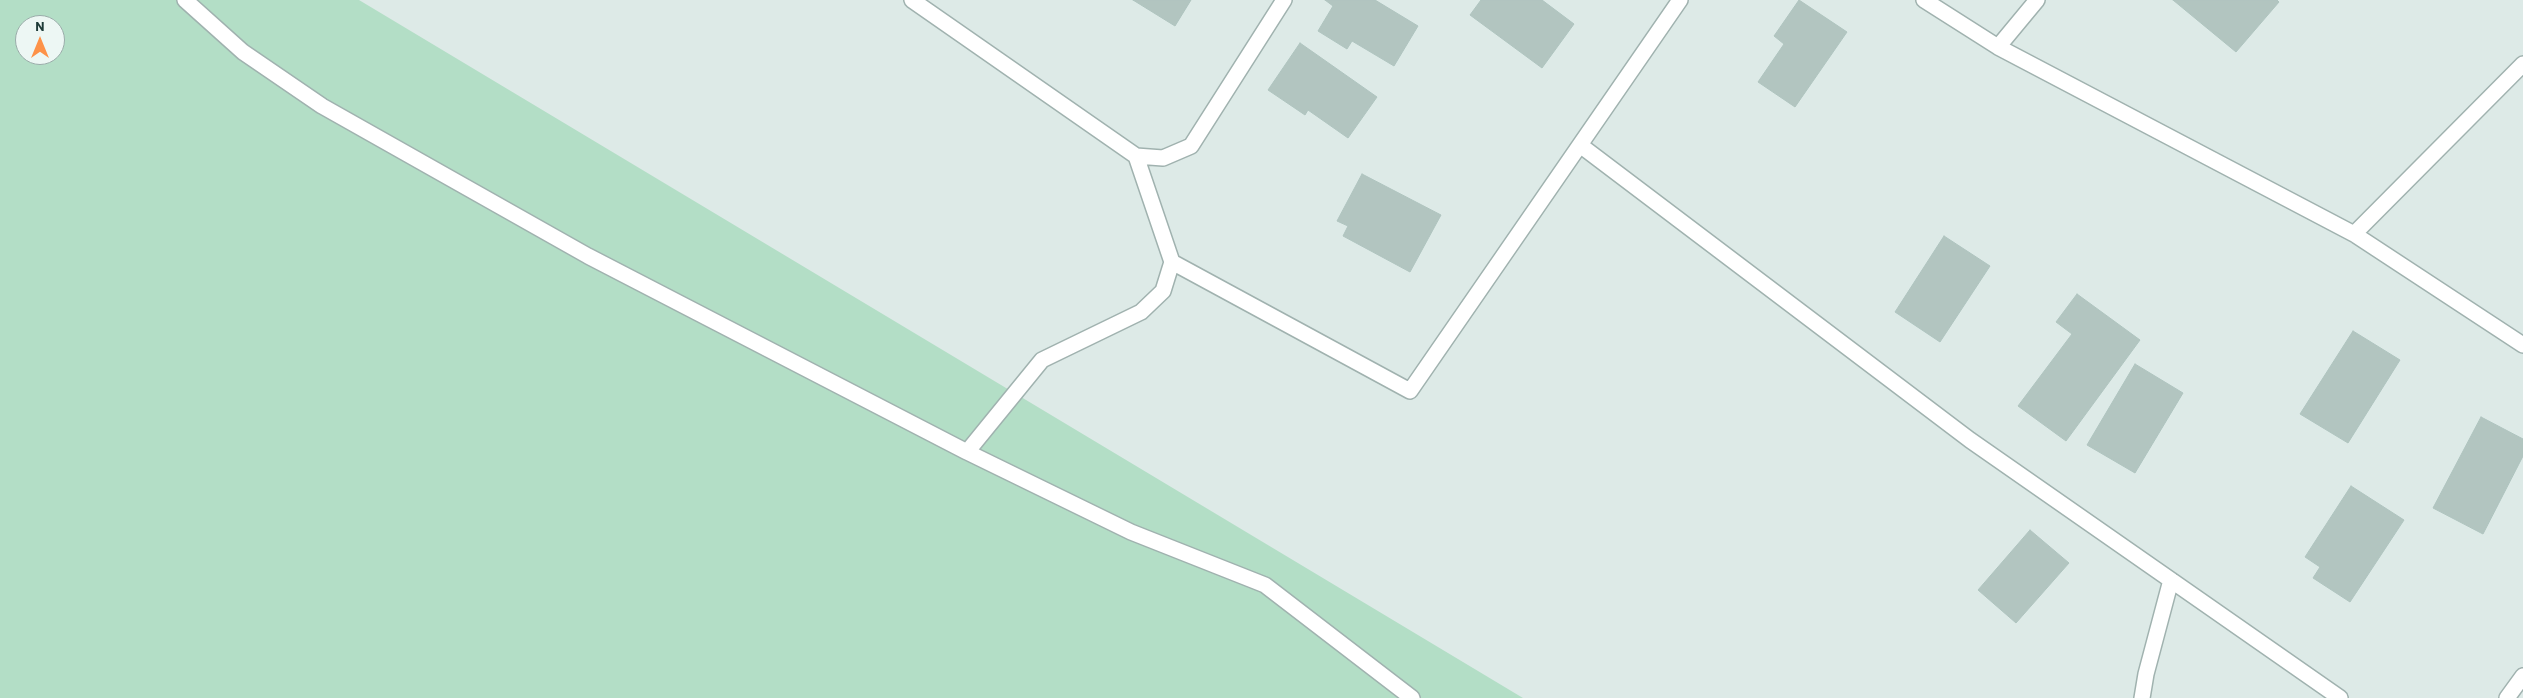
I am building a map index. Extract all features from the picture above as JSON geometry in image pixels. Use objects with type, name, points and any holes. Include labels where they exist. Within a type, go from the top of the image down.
[{"type":"street","points":[[185,0],[243,52],[330,111],[588,256],[967,452],[1131,532],[1265,585],[1412,698]]},
{"type":"street","points":[[912,0],[1136,156],[1163,158],[1191,146],[1284,0]]},
{"type":"street","points":[[1172,262],[1410,391],[1680,0]]},
{"type":"street","points":[[1924,0],[1998,47],[2354,234],[2523,345]]},
{"type":"street","points":[[1998,47],[2037,0]]},
{"type":"street","points":[[2354,234],[2523,64]]},
{"type":"street","points":[[1580,145],[1970,440],[2340,698]]},
{"type":"street","points":[[967,452],[1042,360],[1141,312],[1163,290],[1172,262],[1136,156]]},
{"type":"street","points":[[2142,698],[2171,580]]},
{"type":"street","points":[[2507,698],[2523,676]]},
{"type":"green space","points":[[0,0],[359,0],[1523,698],[0,698]]},
{"type":"building","points":[[1133,0],[1191,0],[1175,26]]},
{"type":"building","points":[[1325,0],[1375,0],[1418,26],[1394,66],[1352,41],[1347,49],[1318,31],[1333,6]]},
{"type":"building","points":[[1481,0],[1542,0],[1574,24],[1542,68],[1470,15]]},
{"type":"building","points":[[1799,0],[1847,32],[1795,107],[1758,82],[1784,44],[1774,36]]},
{"type":"building","points":[[2173,0],[2277,0],[2279,2],[2236,52]]},
{"type":"building","points":[[1300,43],[1377,97],[1348,138],[1308,110],[1305,115],[1268,90]]},
{"type":"building","points":[[1362,174],[1441,215],[1410,272],[1343,236],[1348,226],[1337,221]]},
{"type":"building","points":[[1944,236],[1990,266],[1940,342],[1895,312]]},
{"type":"building","points":[[2077,294],[2140,340],[2066,441],[2018,406],[2072,334],[2056,322]]},
{"type":"building","points":[[2353,331],[2400,360],[2348,443],[2300,414]]},
{"type":"building","points":[[2135,364],[2183,393],[2135,473],[2087,445]]},
{"type":"building","points":[[2481,417],[2523,439],[2523,456],[2483,534],[2433,508]]},
{"type":"building","points":[[2351,486],[2404,520],[2350,602],[2313,578],[2320,567],[2305,557]]},
{"type":"building","points":[[2030,530],[2069,563],[2016,623],[1978,590]]}]
